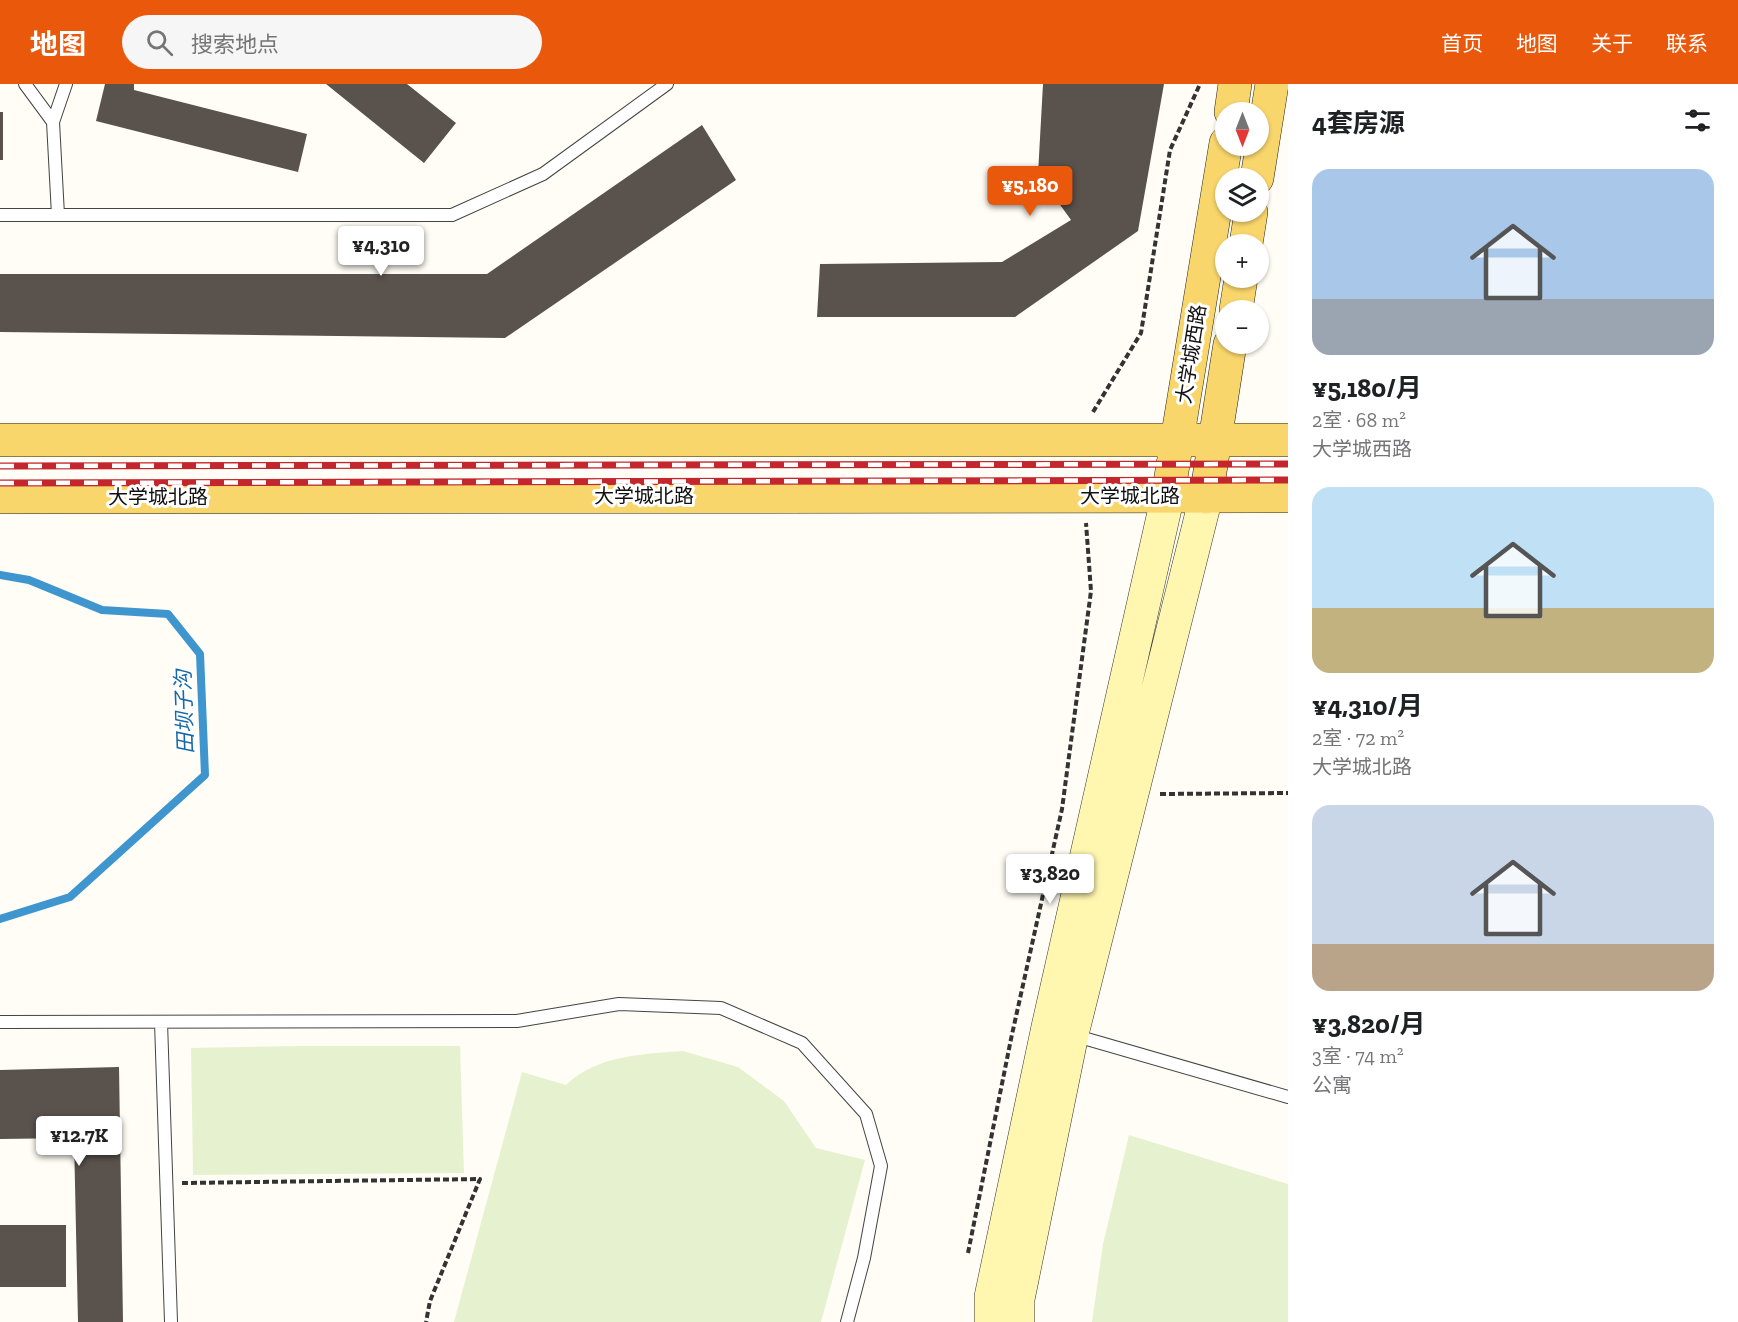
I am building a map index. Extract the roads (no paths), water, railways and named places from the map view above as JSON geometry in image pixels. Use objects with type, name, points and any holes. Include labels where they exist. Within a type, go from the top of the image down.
[{"type":"main road","points":[[1232,102],[1235,84]]},
{"type":"main road","points":[[1259,168],[1272,84]]},
{"type":"main road","name":"大学城西路","points":[[1168,495],[1224,156]]},
{"type":"main road","name":"大学城西路","points":[[1206,497],[1228,354]]},
{"type":"main road","points":[[0,440],[1288,440]]},
{"type":"main road","name":"大学城北路","points":[[0,497],[1288,496]]},
{"type":"street","points":[[1018,1322],[1018,1299],[1060,1031],[1168,495]]},
{"type":"street","points":[[991,1322],[991,1297],[1060,1031],[1131,795],[1206,497]]},
{"type":"lane","points":[[25,84],[53,122]]},
{"type":"lane","points":[[58,215],[53,122],[66,84]]},
{"type":"lane","points":[[0,215],[452,215],[543,174],[668,84]]},
{"type":"lane","points":[[0,1022],[517,1021],[619,1004],[721,1008],[802,1043],[866,1114],[881,1166],[864,1258],[847,1322]]},
{"type":"lane","points":[[161,1022],[171,1322]]},
{"type":"lane","points":[[1060,1031],[1288,1097]]},
{"type":"waterway","name":"田坝子沟","points":[[0,575],[29,580],[102,610],[168,614],[200,654],[205,775],[70,897],[0,919]]},
{"type":"railway","points":[[0,466],[1288,464]]},
{"type":"railway","points":[[0,483],[1288,480]]}]
